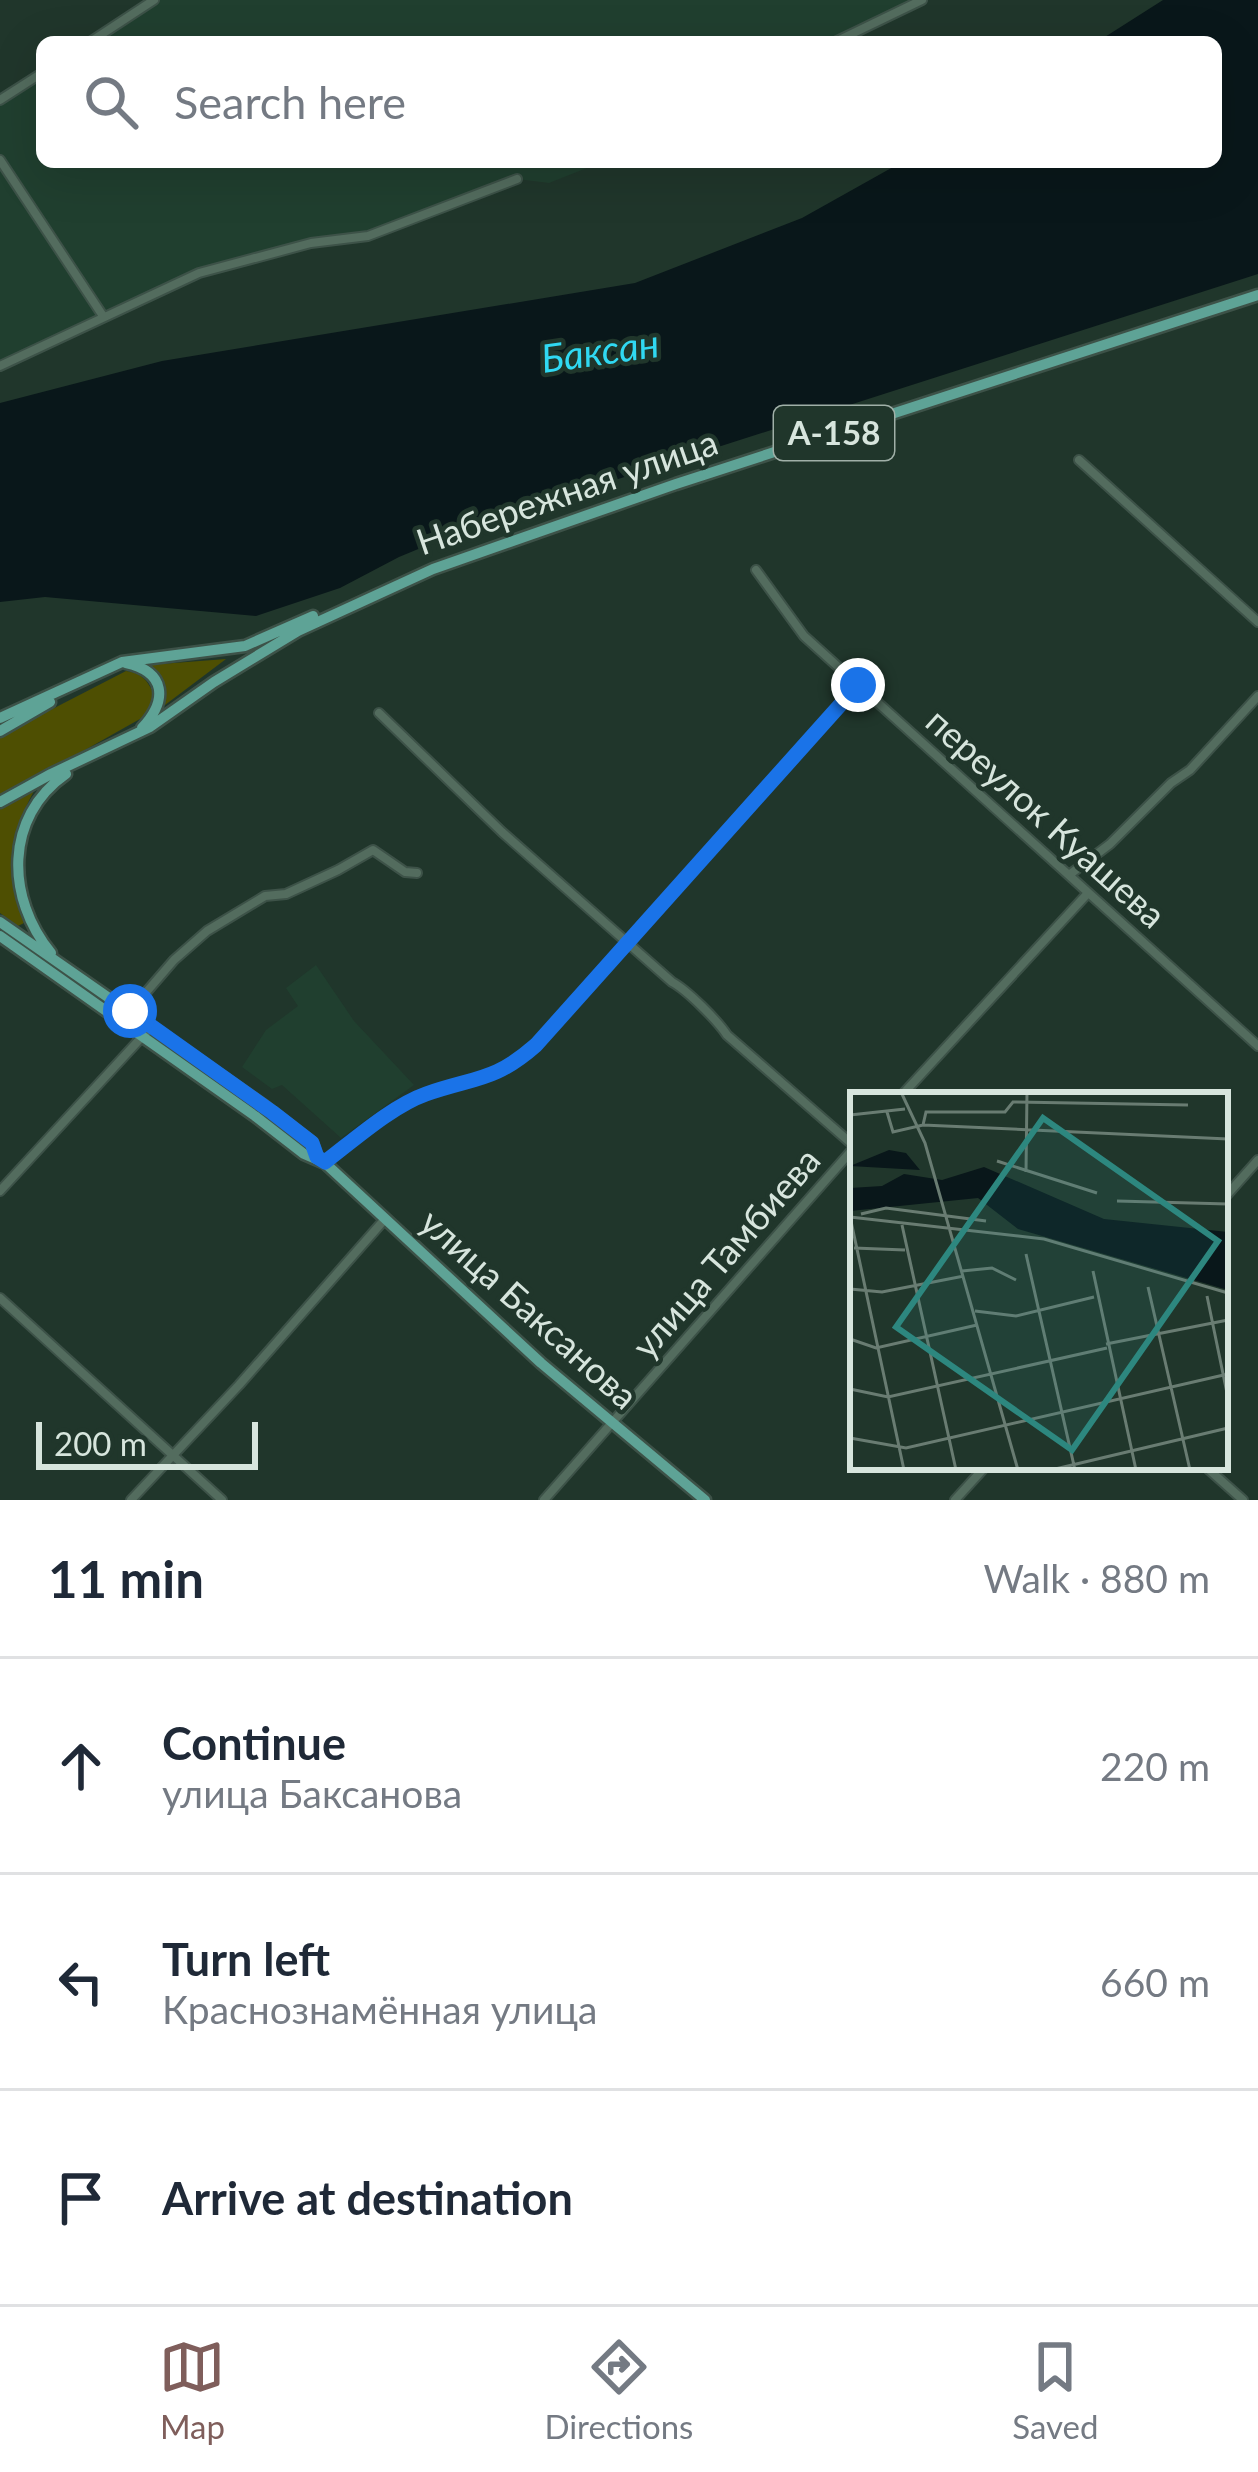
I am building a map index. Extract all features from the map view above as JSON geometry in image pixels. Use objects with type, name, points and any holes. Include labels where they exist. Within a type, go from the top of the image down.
[{"type":"main road","name":"Набережная улица","points":[[0,802],[165,718],[298,631],[412,578],[676,484],[1258,296]]},
{"type":"main road","name":"А-158","points":[[0,731],[122,662],[245,646],[412,578]]},
{"type":"main road","points":[[122,662],[142,668],[159,688],[158,706],[136,734]]},
{"type":"main road","points":[[0,718],[72,687]]},
{"type":"main road","points":[[60,964],[28,918],[18,878],[20,848],[26,823],[42,794],[95,754]]},
{"type":"main road","name":"улица Баксанова","points":[[0,922],[312,1143],[321,1160],[385,1220],[612,1425],[705,1500]]},
{"type":"main road","name":"улица Баксанова","points":[[0,939],[304,1154],[321,1160]]},
{"type":"street","points":[[99,36],[154,0]]},
{"type":"street","points":[[847,36],[922,0]]},
{"type":"street","points":[[0,100],[36,77]]},
{"type":"street","points":[[0,160],[103,316]]},
{"type":"street","points":[[0,366],[199,273],[311,243],[368,236],[517,179]]},
{"type":"street","points":[[1079,460],[1258,622]]},
{"type":"street","name":"переулок Куашева","points":[[756,570],[804,636],[1258,1046]]},
{"type":"street","points":[[321,1160],[425,1094],[486,1079],[516,1064],[858,685]]},
{"type":"street","points":[[1069,875],[1190,770],[1258,695]]},
{"type":"street","points":[[379,713],[502,832],[672,982],[686,989],[727,1035],[850,1144]]},
{"type":"street","points":[[130,1011],[174,960],[207,931],[265,896],[286,894],[373,850],[405,872],[417,873]]},
{"type":"street","points":[[905,1092],[1088,893]]},
{"type":"street","points":[[0,1191],[152,1026]]},
{"type":"street","name":"улица Тамбиева","points":[[544,1500],[850,1150]]},
{"type":"street","points":[[1228,1194],[1258,1160]]},
{"type":"street","points":[[130,1500],[385,1220]]},
{"type":"street","points":[[0,1298],[222,1500]]},
{"type":"street","points":[[956,1500],[982,1470]]},
{"type":"street","points":[[1209,1470],[1243,1500]]},
{"type":"shaded area","points":[[154,0],[922,0],[847,36],[99,36]]},
{"type":"shaded area","points":[[36,77],[36,168],[587,168],[549,183],[517,179],[368,236],[311,243],[199,273],[0,366],[0,100]]},
{"type":"shaded area","points":[[226,659],[165,705],[164,686],[148,665]]},
{"type":"shaded area","points":[[126,671],[143,678],[154,694],[147,715],[0,798],[0,736]]},
{"type":"shaded area","points":[[35,789],[13,854],[14,887],[24,923],[18,926],[0,913],[0,809]]},
{"type":"shaded area","points":[[316,965],[354,1021],[414,1085],[341,1138],[282,1085],[272,1089],[242,1067],[266,1030],[298,1006],[286,988]]},
{"type":"water","name":"Баксан","points":[[1163,0],[1258,0],[1258,274],[481,523],[340,588],[256,616],[45,597],[0,602],[0,403],[162,361],[635,283],[802,218],[891,168],[1222,168],[1222,36],[1106,36]]},
{"type":"route","points":[[130,1011],[272,1112],[312,1143],[317,1157],[325,1162],[407,1103],[486,1079],[516,1064],[858,685]]}]
